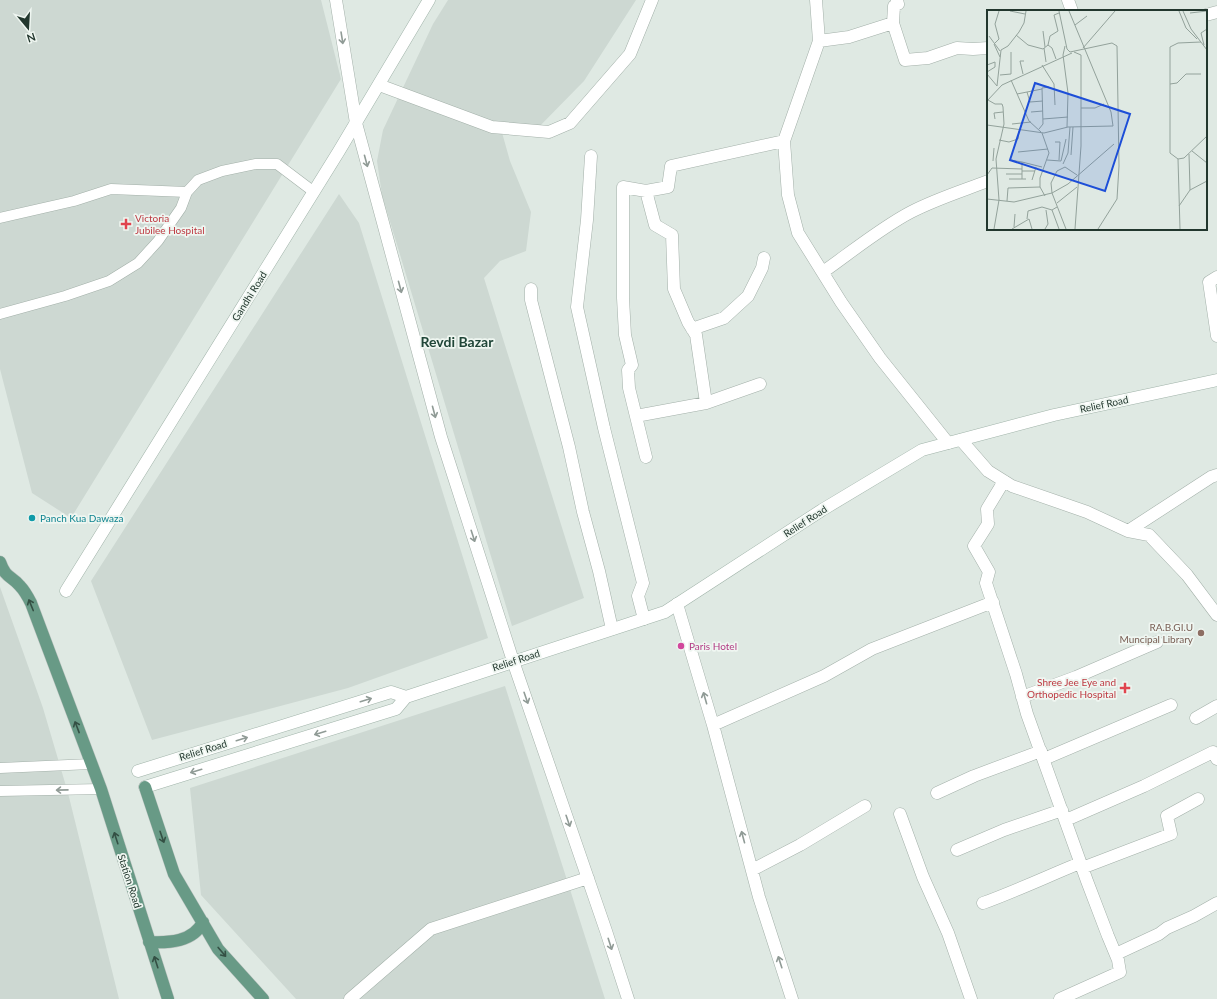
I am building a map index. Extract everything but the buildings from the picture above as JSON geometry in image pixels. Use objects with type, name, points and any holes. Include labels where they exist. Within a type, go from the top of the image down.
[{"type":"main road","name":"Station Road","points":[[0,562],[3,571],[10,579],[19,585],[26,593],[31,603],[101,789],[168,999]]},
{"type":"main road","points":[[145,787],[174,874],[218,948],[264,999]]},
{"type":"main road","points":[[149,942],[174,942],[185,938],[200,928],[203,922]]},
{"type":"street","points":[[336,0],[356,124],[441,437],[513,661],[628,999]]},
{"type":"street","name":"Gandhi Road","points":[[66,591],[356,124],[429,0]]},
{"type":"street","points":[[379,85],[492,127],[549,132],[570,123],[630,54],[652,0]]},
{"type":"street","points":[[816,0],[819,41],[784,141],[788,195],[798,233],[880,358],[948,443]]},
{"type":"street","points":[[897,0],[898,4],[894,6],[893,23],[905,60],[928,58],[957,48],[987,48]]},
{"type":"street","points":[[1068,0],[1072,10]]},
{"type":"street","points":[[1207,15],[1217,12]]},
{"type":"street","points":[[819,41],[849,37],[893,23]]},
{"type":"street","points":[[646,457],[629,388],[628,370],[632,365],[625,335],[623,187],[646,191],[668,187],[671,166],[784,141]]},
{"type":"street","points":[[591,156],[587,220],[577,307],[604,428],[643,583],[638,596],[644,618]]},
{"type":"street","points":[[823,272],[881,231],[911,212],[987,181]]},
{"type":"street","points":[[646,191],[655,224],[672,235],[674,289],[696,335],[706,403]]},
{"type":"street","points":[[692,329],[724,318],[748,296],[762,268],[764,258]]},
{"type":"street","points":[[1217,277],[1209,282],[1217,336]]},
{"type":"street","points":[[531,289],[531,300],[569,447],[583,512],[599,571],[612,629]]},
{"type":"street","name":"Relief Road","points":[[145,787],[396,709],[406,697],[666,612],[822,510],[922,450],[1054,415],[1217,380]]},
{"type":"street","points":[[636,416],[706,403],[760,384]]},
{"type":"street","points":[[961,440],[988,471],[1012,486],[1087,512],[1128,531],[1149,535],[1187,575],[1217,615]]},
{"type":"street","points":[[1128,531],[1211,477],[1217,475]]},
{"type":"street","points":[[1004,481],[987,509],[988,524],[974,546],[989,572],[986,583],[1016,674],[1027,714],[1081,865],[1116,954],[1120,972],[1060,999]]},
{"type":"street","points":[[712,725],[824,676],[872,649],[993,602]]},
{"type":"street","points":[[677,604],[752,870],[792,999]]},
{"type":"street","points":[[1022,697],[1076,677],[1156,642]]},
{"type":"street","name":"Relief Road","points":[[138,771],[391,692],[406,697]]},
{"type":"street","points":[[937,793],[974,776],[1042,755],[1171,705]]},
{"type":"street","points":[[1196,718],[1217,706]]},
{"type":"street","points":[[957,850],[1004,830],[1064,815],[1144,786],[1213,752],[1217,759]]},
{"type":"street","points":[[983,903],[1013,892],[1038,879],[1171,834],[1167,816],[1198,799]]},
{"type":"street","points":[[752,870],[800,845],[865,806]]},
{"type":"street","points":[[900,814],[923,877],[948,933],[971,999]]},
{"type":"street","points":[[350,999],[431,928],[588,878]]},
{"type":"street","points":[[1116,954],[1159,934],[1167,928],[1217,903]]},
{"type":"lane","points":[[0,314],[65,296],[109,281],[138,263],[158,241],[182,208],[187,192],[198,180],[222,171],[256,164],[277,164],[314,192]]},
{"type":"lane","points":[[0,218],[74,201],[111,189],[187,192]]},
{"type":"lane","points":[[0,768],[91,764]]},
{"type":"lane","points":[[0,791],[101,789]]},
{"type":"shaded area","name":"Victoria Jubilee Hospital","points":[[0,0],[321,0],[341,79],[71,518],[32,493],[0,369]]},
{"type":"shaded area","name":"Revdi Bazar","points":[[448,0],[636,0],[584,81],[533,133],[499,122],[510,161],[531,212],[526,251],[500,261],[484,278],[584,598],[512,626],[382,195],[377,161],[383,130],[433,24]]},
{"type":"shaded area","points":[[339,194],[359,223],[488,638],[348,688],[152,740],[91,581]]},
{"type":"shaded area","points":[[0,587],[43,708],[68,793],[119,999],[0,999]]},
{"type":"shaded area","points":[[505,686],[605,999],[296,999],[201,895],[190,788]]},
{"type":"place","name":"Victoria Jubilee Hospital","points":[[126,224]]},
{"type":"place","name":"Panch Kua Dawaza","points":[[32,518]]},
{"type":"place","name":"RA.B.GI.U Muncipal Library","points":[[1201,633]]},
{"type":"place","name":"Paris Hotel","points":[[681,646]]},
{"type":"place","name":"Shree Jee Eye and Orthopedic Hospital","points":[[1125,688]]},
{"type":"district","name":"Revdi Bazar","points":[[457,341]]}]
